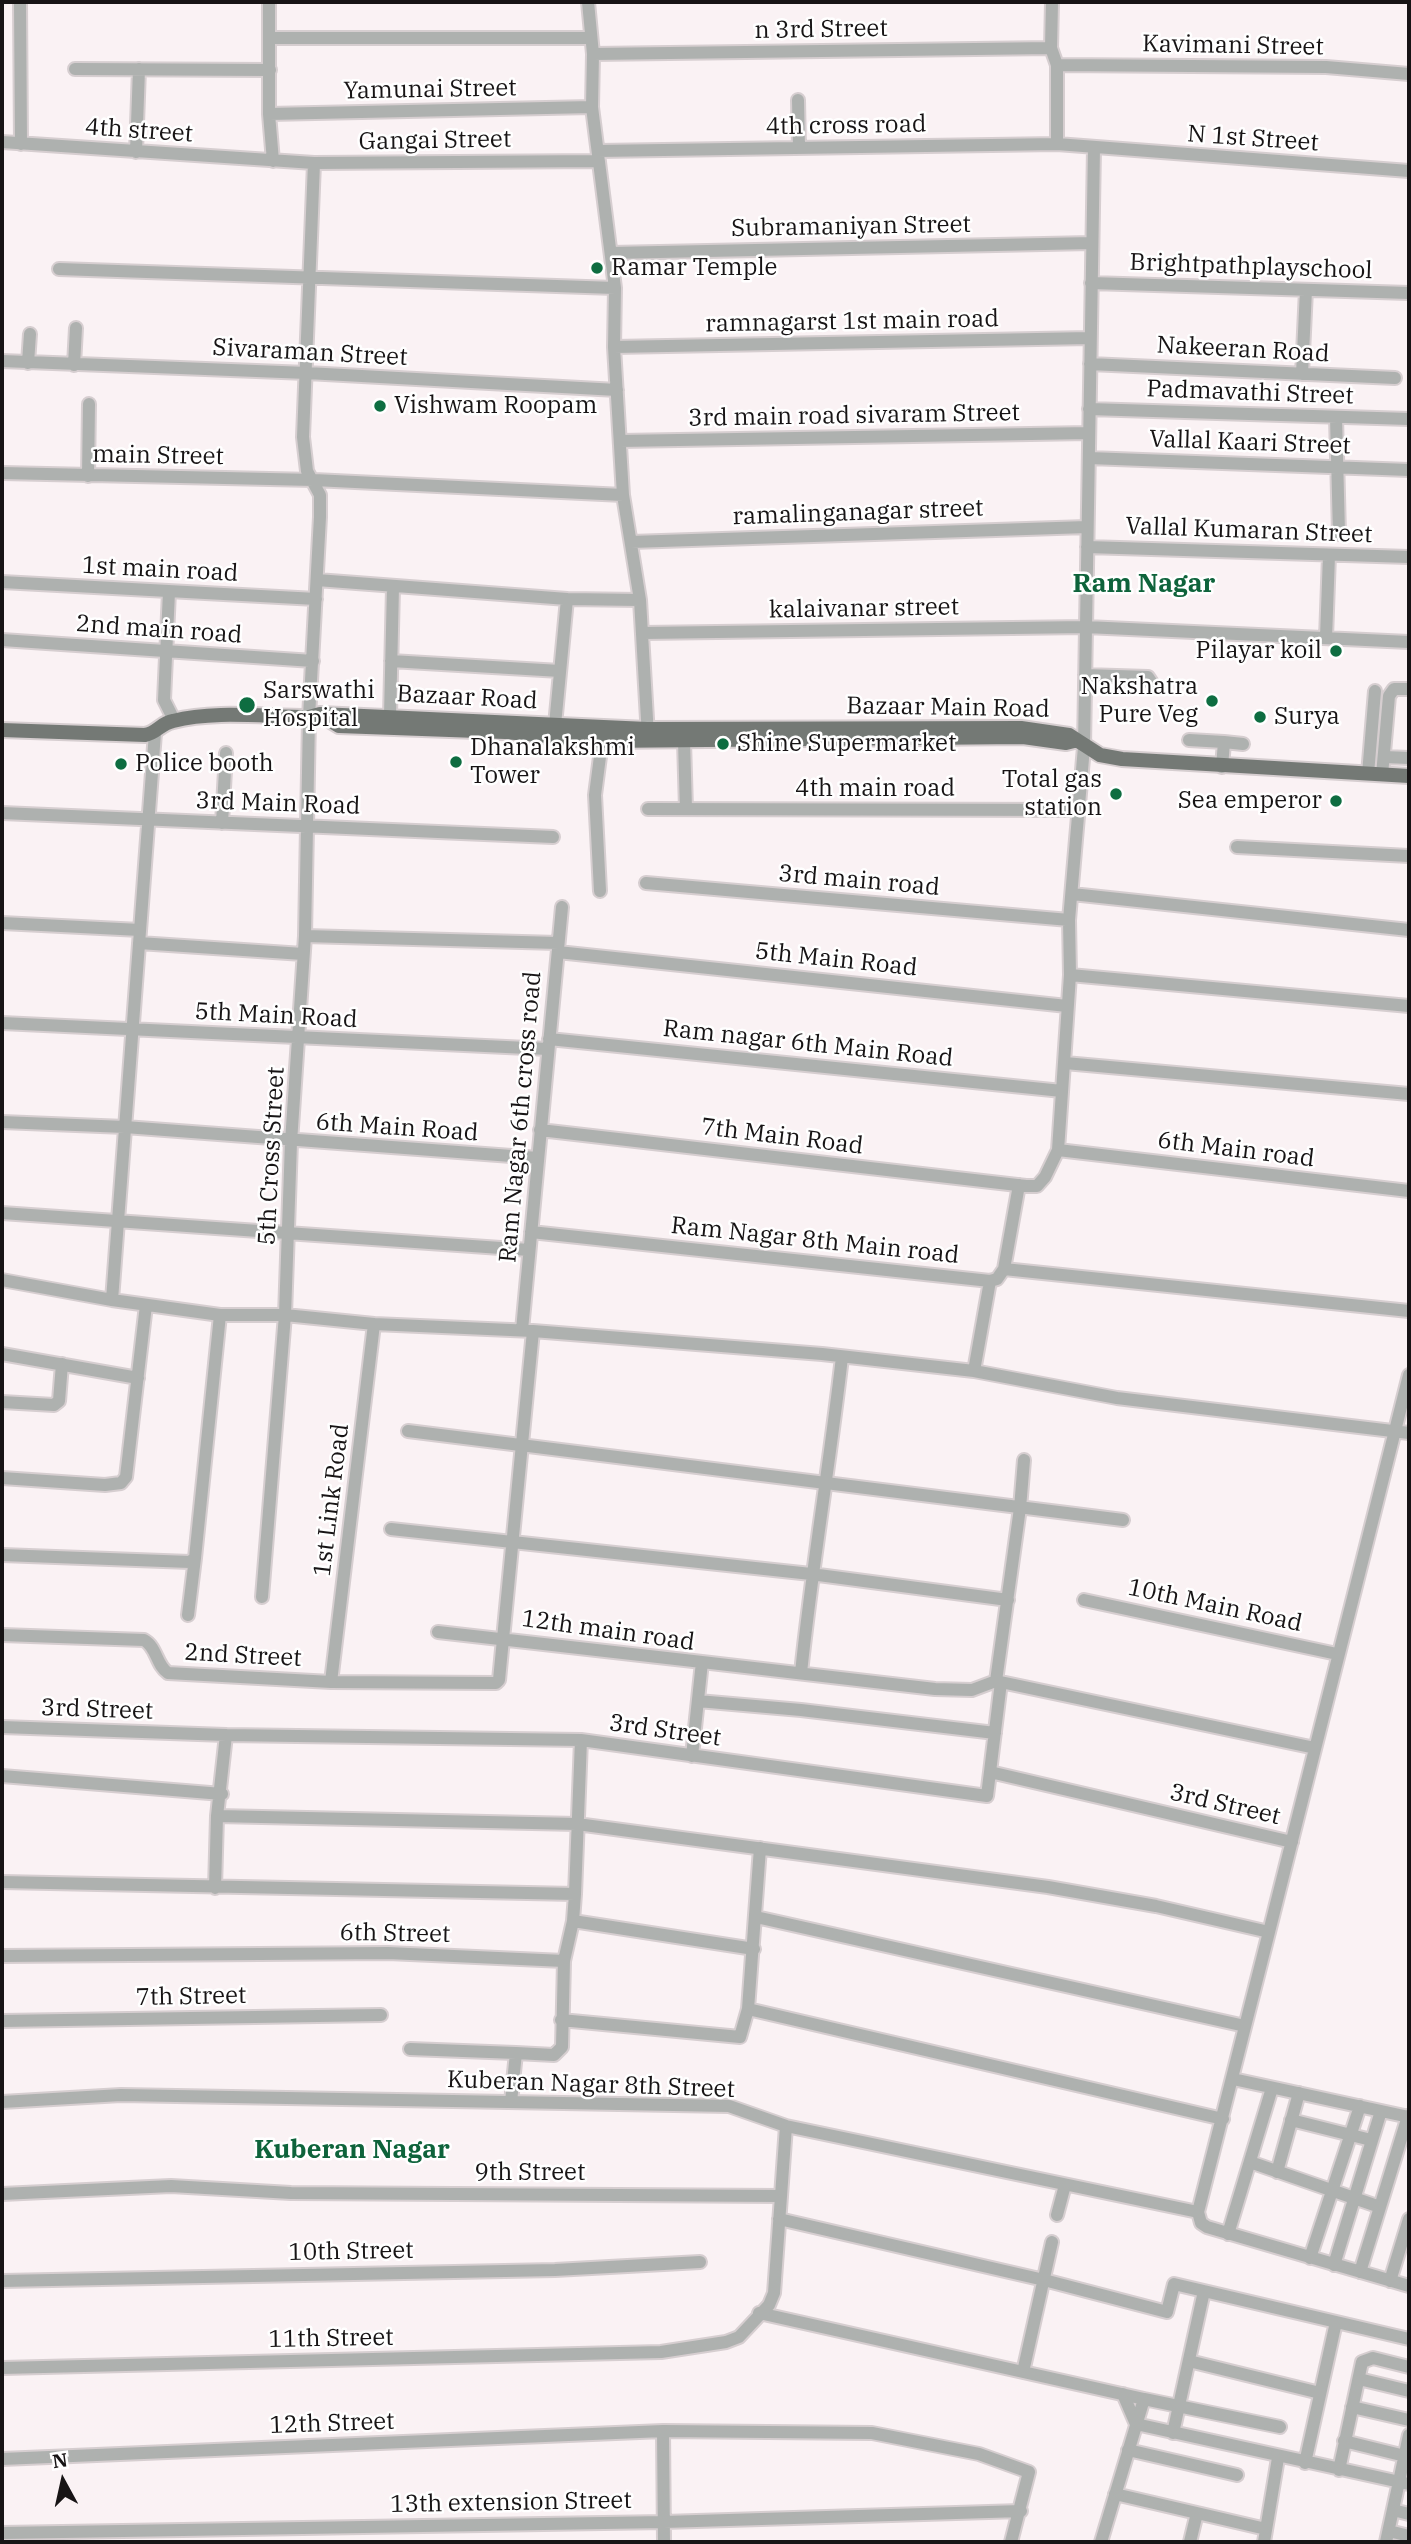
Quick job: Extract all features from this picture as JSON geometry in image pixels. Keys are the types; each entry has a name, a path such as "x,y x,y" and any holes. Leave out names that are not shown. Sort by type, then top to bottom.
{"main road":[{"name":"Bazaar Road","path":"2,730 86,735 164,726 314,716 390,716 555,725 648,735"},
{"path":"314,716 339,726 543,734 602,741 648,735 684,741 1023,737 1079,744"},
{"name":"Bazaar Road","path":"2,721 96,728 142,729 164,726"},
{"name":"Bazaar Main Road","path":"648,735 1021,728 1059,732 1079,744 1122,759 1409,776"}],"street":[{"path":"20,2 21,144"},
{"path":"269,2 269,114 272,161"},
{"path":"588,2 593,54 592,107 615,288 614,347 623,495 640,600 648,735"},
{"path":"1052,2 1051,48 1057,65 1057,144"},
{"path":"270,38 591,38"},
{"name":"n 3rd Street","path":"593,54 1051,48"},
{"name":"Kavimani Street","path":"1057,65 1326,67 1409,74"},
{"path":"75,69 270,70"},
{"path":"136,152 139,69"},
{"path":"798,100 799,148"},
{"name":"Yamunai Street","path":"269,114 592,107"},
{"name":"4th street","path":"2,142 272,161"},
{"name":"4th cross road","path":"598,156 799,148 1057,144 1094,148"},
{"path":"1094,148 1085,675 1069,920 1065,1063 1058,1150 1040,1183 1019,1185 1004,1269 1409,1311"},
{"name":"N 1st Street","path":"1094,148 1409,172"},
{"name":"Gangai Street","path":"272,161 314,163 598,156"},
{"name":"5th Cross Street","path":"262,1597 285,1315 291,1142 305,936 306,826 314,716 313,661 320,495 307,471 304,449 314,163"},
{"name":"Subramaniyan Street","path":"611,253 1092,243"},
{"path":"59,269 615,288"},
{"name":"Brightpathplayschool","path":"1091,283 1409,293"},
{"path":"1302,374 1306,290"},
{"path":"74,365 76,328"},
{"path":"28,363 30,334"},
{"name":"ramnagarst 1st main road","path":"614,347 1090,338"},
{"name":"Sivaraman Street","path":"2,361 307,373 617,390"},
{"name":"Nakeeran Road","path":"1090,364 1395,378"},
{"path":"88,476 89,404"},
{"name":"Padmavathi Street","path":"1089,409 1409,419"},
{"path":"1336,417 1339,534"},
{"name":"3rd main road sivaram Street","path":"620,442 1089,433"},
{"name":"Vallal Kaari Street","path":"1088,458 1409,470"},
{"name":"main Street","path":"2,473 314,481 623,495"},
{"name":"ramalinganagar street","path":"631,542 1087,527"},
{"name":"Vallal Kumaran Street","path":"1087,547 1409,557"},
{"path":"1326,638 1329,555"},
{"path":"317,580 567,599 640,600"},
{"name":"1st main road","path":"2,582 316,599"},
{"path":"390,716 393,587"},
{"path":"111,1300 149,820 164,726 169,592"},
{"path":"555,725 567,599"},
{"name":"kalaivanar street","path":"643,633 1086,627 1409,642"},
{"name":"2nd main road","path":"2,640 313,661"},
{"path":"391,661 560,671"},
{"path":"1085,675 1148,677 1152,682"},
{"path":"1376,775 1384,757 1389,696 1394,689 1409,690"},
{"path":"1376,775 1379,693"},
{"path":"1189,740 1243,744"},
{"path":"600,891 596,795 602,741"},
{"path":"684,741 686,809"},
{"path":"1222,767 1224,743"},
{"path":"222,823 226,753"},
{"path":"1384,757 1409,758"},
{"name":"4th main road","path":"648,809 1077,810"},
{"name":"3rd Main Road","path":"2,813 553,837"},
{"path":"1237,846 1409,856"},
{"name":"3rd main road","path":"646,883 1069,920"},
{"path":"1072,894 1409,930"},
{"name":"Ram Nagar 6th cross road","path":"331,1682 490,1685 499,1680 522,1443 529,1250 562,907"},
{"path":"2,923 303,954"},
{"name":"5th Main Road","path":"305,936 558,948 1068,1006"},
{"path":"1069,975 1409,1006"},
{"name":"5th Main Road","path":"2,1023 299,1039 549,1044"},
{"name":"Ram nagar 6th Main Road","path":"549,1044 1062,1091"},
{"path":"1065,1063 1409,1094"},
{"name":"6th Main Road","path":"2,1122 125,1128 538,1158"},
{"name":"7th Main Road","path":"540,1130 1019,1185"},
{"name":"6th Main road","path":"1058,1150 1409,1191"},
{"path":"2,1213 529,1250"},
{"name":"Ram Nagar 8th Main road","path":"531,1232 990,1281 996,1279 1004,1269"},
{"path":"2,1279 111,1300 220,1315 285,1315 374,1324 528,1331 842,1357 974,1371 1118,1398 1409,1433"},
{"path":"974,1371 990,1281"},
{"path":"2,1478 105,1485 121,1483 128,1473 146,1305"},
{"path":"188,1615 220,1315"},
{"name":"1st Link Road","path":"331,1682 374,1324"},
{"path":"2,1353 138,1378"},
{"path":"801,1673 811,1574 827,1483 842,1357"},
{"path":"2,1402 54,1405 59,1401 62,1364"},
{"path":"1409,1375 1393,1430 1199,2212 1201,2223 1207,2227 1409,2286"},
{"path":"408,1431 522,1443 1123,1520"},
{"path":"990,1772 1024,1460"},
{"path":"391,1529 811,1574 1007,1600"},
{"path":"2,1555 190,1562 195,1558"},
{"name":"10th Main Road","path":"1084,1600 1337,1654"},
{"name":"12th main road","path":"438,1632 502,1637 702,1662 692,1756"},
{"name":"2nd Street","path":"2,1635 144,1640 150,1643 161,1666 168,1673 331,1682"},
{"path":"702,1662 935,1689 972,1690 999,1681 1315,1748"},
{"path":"698,1701 801,1710 995,1734"},
{"name":"3rd Street","path":"2,1727 226,1735 581,1740 987,1796 990,1772 1292,1842"},
{"path":"215,1888 217,1816 222,1794 226,1735"},
{"path":"410,2049 554,2054 559,2052 564,1961 573,1921 575,1894 581,1740"},
{"path":"2,1776 222,1794"},
{"path":"217,1816 577,1824 1048,1887 1156,1906 1269,1932"},
{"path":"561,2021 736,2038 743,2031 748,2009 760,1848"},
{"path":"2,1882 575,1894"},
{"path":"756,1917 1245,2025"},
{"path":"573,1921 754,1949"},
{"name":"6th Street","path":"2,1956 388,1953 564,1961"},
{"path":"748,2009 1223,2119"},
{"name":"7th Street","path":"2,2021 381,2015"},
{"path":"511,2102 516,2053"},
{"path":"1233,2079 1408,2116 1360,2272"},
{"path":"1228,2234 1272,2088"},
{"path":"1277,2172 1299,2093"},
{"name":"Kuberan Nagar 8th Street","path":"2,2102 121,2095 729,2106 786,2126 1199,2212"},
{"path":"1310,2258 1360,2106"},
{"path":"1334,2265 1381,2111"},
{"path":"1291,2120 1371,2140"},
{"path":"759,2313 769,2305 774,2293 786,2126"},
{"path":"1250,2162 1380,2207"},
{"path":"1057,2215 1065,2185"},
{"name":"9th Street","path":"2,2194 171,2186 291,2193 781,2196"},
{"path":"779,2220 1044,2280 1167,2312 1174,2284 1409,2339"},
{"path":"1390,2281 1404,2256 1408,2228"},
{"path":"1023,2372 1052,2242"},
{"name":"10th Street","path":"2,2281 555,2270 700,2262"},
{"path":"1173,2433 1204,2291"},
{"path":"759,2313 1280,2427"},
{"name":"11th Street","path":"2,2368 661,2351 726,2342 747,2332 759,2313"},
{"path":"1305,2463 1336,2322"},
{"path":"1339,2470 1362,2362 1367,2358 1409,2367"},
{"path":"1189,2361 1320,2393"},
{"path":"1359,2379 1409,2390"},
{"path":"1123,2394 1136,2424"},
{"path":"1101,2542 1144,2399"},
{"path":"1352,2407 1409,2420"},
{"path":"1136,2424 1278,2458 1405,2484"},
{"path":"663,2431 664,2542"},
{"name":"12th Street","path":"2,2459 663,2431 872,2433 979,2454 1030,2472 1021,2511"},
{"path":"1409,2435 1405,2484 1393,2510 1387,2536 1409,2536"},
{"path":"1344,2441 1408,2457"},
{"path":"1128,2451 1237,2475"},
{"path":"1115,2494 1197,2513 1265,2536 1278,2458"},
{"path":"1393,2510 1409,2514"},
{"path":"1011,2542 1021,2511"},
{"name":"13th extension Street","path":"2,2533 664,2522 1021,2511"},
{"path":"1189,2542 1197,2513"}],"place":[{"name":"Ramar Temple","path":"597,268"},
{"name":"Vishwam Roopam","path":"380,406"},
{"name":"Pilayar koil","path":"1336,651"},
{"name":"Nakshatra Pure Veg","path":"1212,701"},
{"name":"Sarswathi Hospital","path":"247,705"},
{"name":"Surya","path":"1260,717"},
{"name":"Shine Supermarket","path":"723,744"},
{"name":"Dhanalakshmi Tower","path":"456,762"},
{"name":"Police booth","path":"121,764"},
{"name":"Total gas station","path":"1116,794"},
{"name":"Sea emperor","path":"1336,801"}],"district":[{"name":"Ram Nagar","path":"1144,584"},
{"name":"Kuberan Nagar","path":"352,2150"}]}
